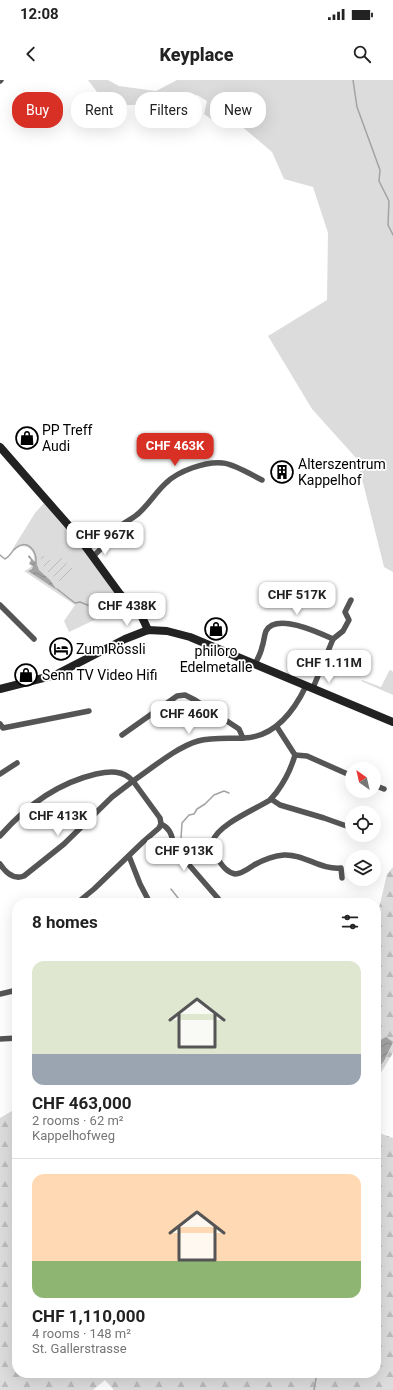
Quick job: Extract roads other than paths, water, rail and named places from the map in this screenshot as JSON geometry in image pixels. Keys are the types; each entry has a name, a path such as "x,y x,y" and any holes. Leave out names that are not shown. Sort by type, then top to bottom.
{"main road":[{"path":"0,447 66,522 124,599 144,620 148,630"},
{"path":"0,689 55,675 125,639 148,630 167,631 182,634 393,722"}],"street":[{"path":"93,556 101,550 115,530 138,514 168,481 191,468 202,465 223,463 262,480"},
{"path":"0,864 6,873 14,877 21,878 64,844 112,797 178,750 197,741 207,739 243,738 262,735 276,727 310,687 334,639 343,631 349,620 345,612 351,600"},
{"path":"0,604 34,638"},
{"path":"255,664 262,649 266,632 270,628 277,625 292,624 308,628 334,639"},
{"path":"122,735 177,696 185,695 239,729 243,738"},
{"path":"0,724 3,728 89,711"},
{"path":"276,727 296,754 307,756 345,773"},
{"path":"296,754 285,781 271,800 263,803 228,824 216,834 212,842 212,848 216,857 226,870 234,874 241,873 264,860 286,855 303,858 328,868 341,868 342,878"},
{"path":"0,774 17,763"},
{"path":"0,836 15,819 31,806 47,794 69,782 101,773 115,772 124,774 133,781 160,818 161,824 159,828 83,898"},
{"path":"271,800 280,806 345,826"},
{"path":"161,824 167,827 178,851 218,898"},
{"path":"129,856 148,898"},
{"path":"0,994 12,991"},
{"path":"0,1039 12,1038"}],"water":[{"path":"29,555 36,562 39,570 50,580 57,590 28,571 32,569 33,566 29,564 31,560 28,557"},
{"path":"386,1037 393,1042 381,1065 381,1040"}],"waterway":[{"path":"353,80 357,107 380,170 379,181 389,201 388,225 393,235"},
{"path":"0,555 5,559 20,545 28,545 35,555 36,563"},
{"path":"57,589 75,603 80,602 90,606 99,600 104,600 114,604"},
{"path":"181,838 182,823 189,815 194,814 197,809 205,804 214,795 224,791 229,793"},
{"path":"171,889 178,898"},
{"path":"314,1390 316,1378"}],"place":[{"name":"PP Treff Audi","path":"27,438"},
{"name":"Alterszentrum Kappelhof","path":"282,472"},
{"name":"philoro Edelmetalle","path":"216,629"},
{"name":"Zum Rössli","path":"61,649"},
{"name":"Senn TV Video Hifi","path":"26,675"}]}
